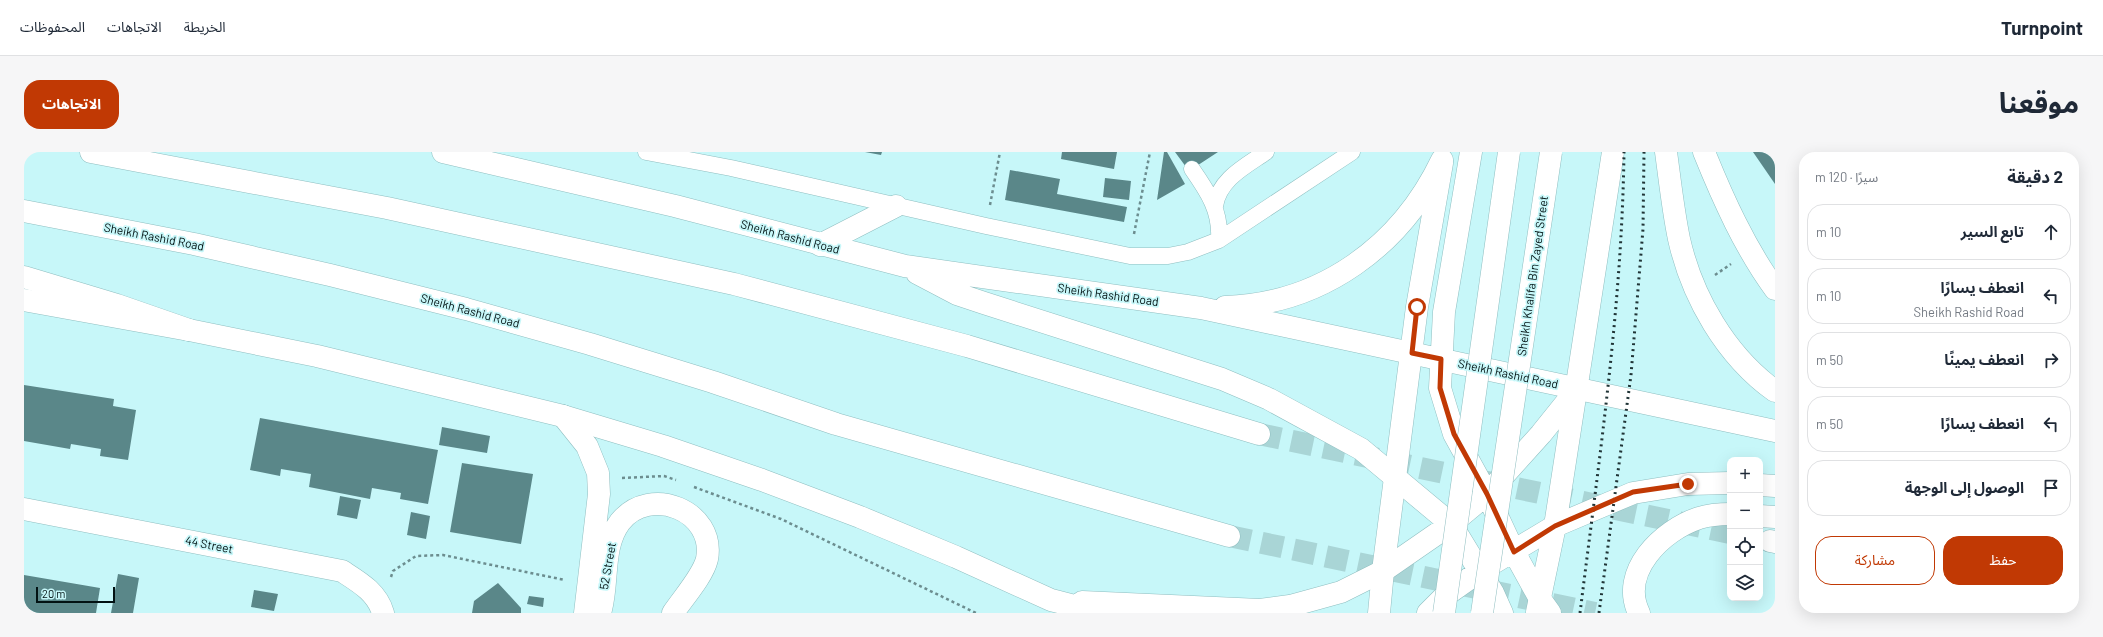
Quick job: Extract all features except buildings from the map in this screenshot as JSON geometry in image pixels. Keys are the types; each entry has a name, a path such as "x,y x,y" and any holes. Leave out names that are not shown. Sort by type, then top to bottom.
{"main road":[{"path":"91,152 387,208 734,284 967,346 1259,434"},
{"name":"Sheikh Rashid Road","path":"443,152 675,206 905,266 1201,308 1775,431"},
{"path":"1471,152 1448,281 1440,388 1445,410 1454,434 1487,494 1514,552 1543,608"},
{"path":"1444,613 1509,152"},
{"name":"Sheikh Khalifa Bin Zayed Street","path":"1482,613 1551,152"},
{"path":"1543,608 1578,388 1613,152"},
{"path":"1666,152 1672,201 1680,241 1695,288 1705,309 1724,339 1745,364 1775,391"},
{"path":"1704,152 1732,217 1764,274 1775,289"},
{"path":"1201,308 1236,307 1271,301 1305,291 1337,276 1366,257 1403,223 1432,182 1443,156"},
{"path":"1380,613 1383,571 1419,294 1443,156"},
{"path":"820,245 896,206"},
{"name":"Sheikh Rashid Road","path":"24,211 194,244 330,275 466,309 598,346 713,382 836,424 1229,536"},
{"path":"905,266 932,282 957,294 1222,379 1269,399 1361,449 1451,524 1493,593 1502,613"},
{"path":"24,277 117,305 189,330"},
{"path":"24,300 189,330 317,356 563,416 663,446 832,506 956,557 1051,600 1100,613"},
{"path":"1051,600 1260,610 1290,606 1341,592 1383,571 1451,524 1487,494 1541,434 1578,388"},
{"name":"52 Street","path":"563,416 587,446 598,473 599,494 586,613"},
{"path":"1428,613 1446,595 1480,571 1514,552 1555,526 1633,492 1688,484 1727,483"},
{"path":"1763,484 1775,486"},
{"name":"52 Street","path":"600,613 609,552 614,532 621,521 635,509 652,503 670,504 686,511 699,524 706,541 707,559 700,576 673,613"},
{"name":"44 Street","path":"24,509 342,571 367,587 382,610"},
{"path":"1638,613 1632,592 1634,581 1648,554 1669,533 1700,518 1727,514"},
{"path":"1763,516 1775,517"},
{"path":"1051,600 1069,613"}],"lane":[{"path":"646,152 731,168 986,226 1130,256 1168,256 1193,250 1219,240 1352,152"},
{"path":"1215,206 1218,192 1227,180 1266,152"},
{"path":"1192,169 1215,206 1219,222 1219,240"}],"path":[{"path":"986,226 1000,152"},
{"path":"1130,256 1150,152"},
{"path":"1695,288 1751,251"},
{"path":"615,480 626,477 664,476 679,482"},
{"path":"686,484 781,519 976,613"},
{"path":"382,610 393,571 416,556 443,556 565,580"}],"tunnel":[{"path":"1259,434 1727,532"},
{"path":"1229,536 1595,613"}],"railway":[{"path":"1580,613 1602,441 1614,325 1619,267 1624,152"},
{"path":"1599,613 1631,375 1643,229 1644,152"}],"route":[{"path":"1417,307 1412,353 1441,359 1440,388 1445,410 1454,434 1487,494 1514,552 1555,526 1633,492 1688,484"}]}
